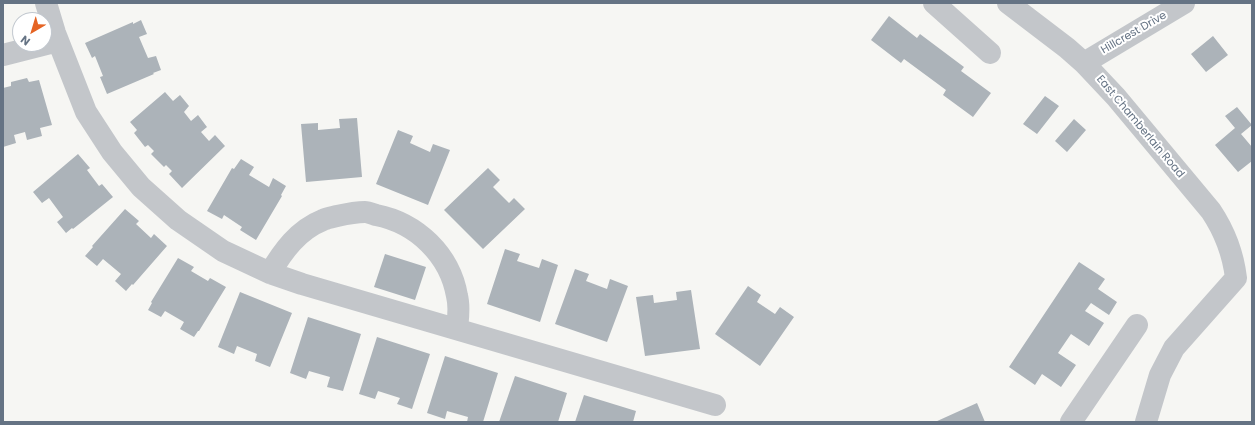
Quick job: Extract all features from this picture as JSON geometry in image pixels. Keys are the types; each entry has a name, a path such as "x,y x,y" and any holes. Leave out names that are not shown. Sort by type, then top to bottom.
{"street":[{"path":"46,3 55,33 86,112 112,152 141,187 178,220 223,251 270,273 302,284 715,405"},
{"path":"934,3 990,53"},
{"name":"East Chamberlain Road","path":"1008,3 1067,48 1084,63 1116,97 1211,211 1219,223 1230,246 1234,260 1236,278 1174,348 1160,375 1146,422"},
{"name":"Hillcrest Drive","path":"1084,63 1184,3"},
{"path":"3,55 58,41"},
{"path":"270,273 279,257 289,244 305,231 323,220 364,212 387,217 407,226 427,240 441,256 451,275 458,296 459,310 457,330"},
{"path":"1072,422 1137,325"}],"building":[{"path":"889,16 917,38 920,34 964,67 961,71 991,93 973,117 943,95 946,90 904,59 901,63 871,40"},
{"path":"141,20 147,34 139,37 148,58 156,56 161,70 107,94 100,77 103,76 95,56 92,58 85,43"},
{"path":"1213,36 1228,55 1206,72 1191,54"},
{"path":"27,78 29,82 39,80 52,125 40,128 42,136 27,140 25,132 14,135 16,143 3,147 3,88 11,86 11,82"},
{"path":"165,92 173,101 180,95 189,106 184,112 191,121 198,115 207,127 201,132 209,141 215,135 225,146 182,188 169,174 172,171 166,165 164,167 151,154 154,151 148,145 145,147 134,133 137,130 130,122"},
{"path":"1045,96 1059,106 1037,134 1023,124"},
{"path":"1237,107 1252,125 1241,134 1252,147 1252,161 1238,172 1215,145 1235,128 1225,116"},
{"path":"357,118 362,177 306,182 301,124 318,123 318,130 340,128 339,119"},
{"path":"1074,119 1086,130 1067,152 1055,141"},
{"path":"398,130 413,136 410,143 430,152 433,144 450,150 428,205 376,184"},
{"path":"78,154 90,168 87,170 99,186 102,184 113,197 66,233 57,222 63,217 49,198 42,203 33,192"},
{"path":"241,159 254,167 249,175 269,187 273,178 286,186 281,195 282,196 256,240 240,230 242,227 224,215 222,219 207,211 232,168 234,169"},
{"path":"488,168 500,180 493,187 509,203 514,198 525,209 483,249 444,210"},
{"path":"125,209 139,221 136,224 151,238 154,234 167,246 126,291 115,281 121,274 103,259 97,266 85,256"},
{"path":"505,249 520,254 517,261 539,268 542,259 558,265 540,322 487,304"},
{"path":"385,254 426,267 415,300 374,287"},
{"path":"178,258 194,267 191,271 208,281 210,278 226,287 194,337 180,329 184,322 165,311 161,317 148,310 152,303 151,302"},
{"path":"1079,262 1105,279 1098,289 1117,302 1109,315 1091,303 1085,311 1104,323 1089,346 1071,334 1058,353 1076,365 1061,387 1042,374 1035,385 1009,367"},
{"path":"575,269 589,274 586,281 607,289 610,279 628,286 607,342 555,324"},
{"path":"748,286 761,295 757,302 775,314 780,307 794,317 760,366 715,334"},
{"path":"691,290 700,349 645,356 636,297 653,295 654,303 677,300 676,292"},
{"path":"240,292 292,313 270,367 255,361 257,354 237,346 234,354 218,347"},
{"path":"308,317 361,334 343,391 327,387 330,377 309,371 306,379 290,373"},
{"path":"377,337 430,354 412,409 397,404 400,398 378,391 375,399 359,394"},
{"path":"445,356 498,373 483,422 467,422 468,417 447,411 445,419 427,413"},
{"path":"515,376 567,393 558,422 499,422"},
{"path":"584,395 636,411 633,422 575,422"},
{"path":"977,403 985,422 935,422"}]}
